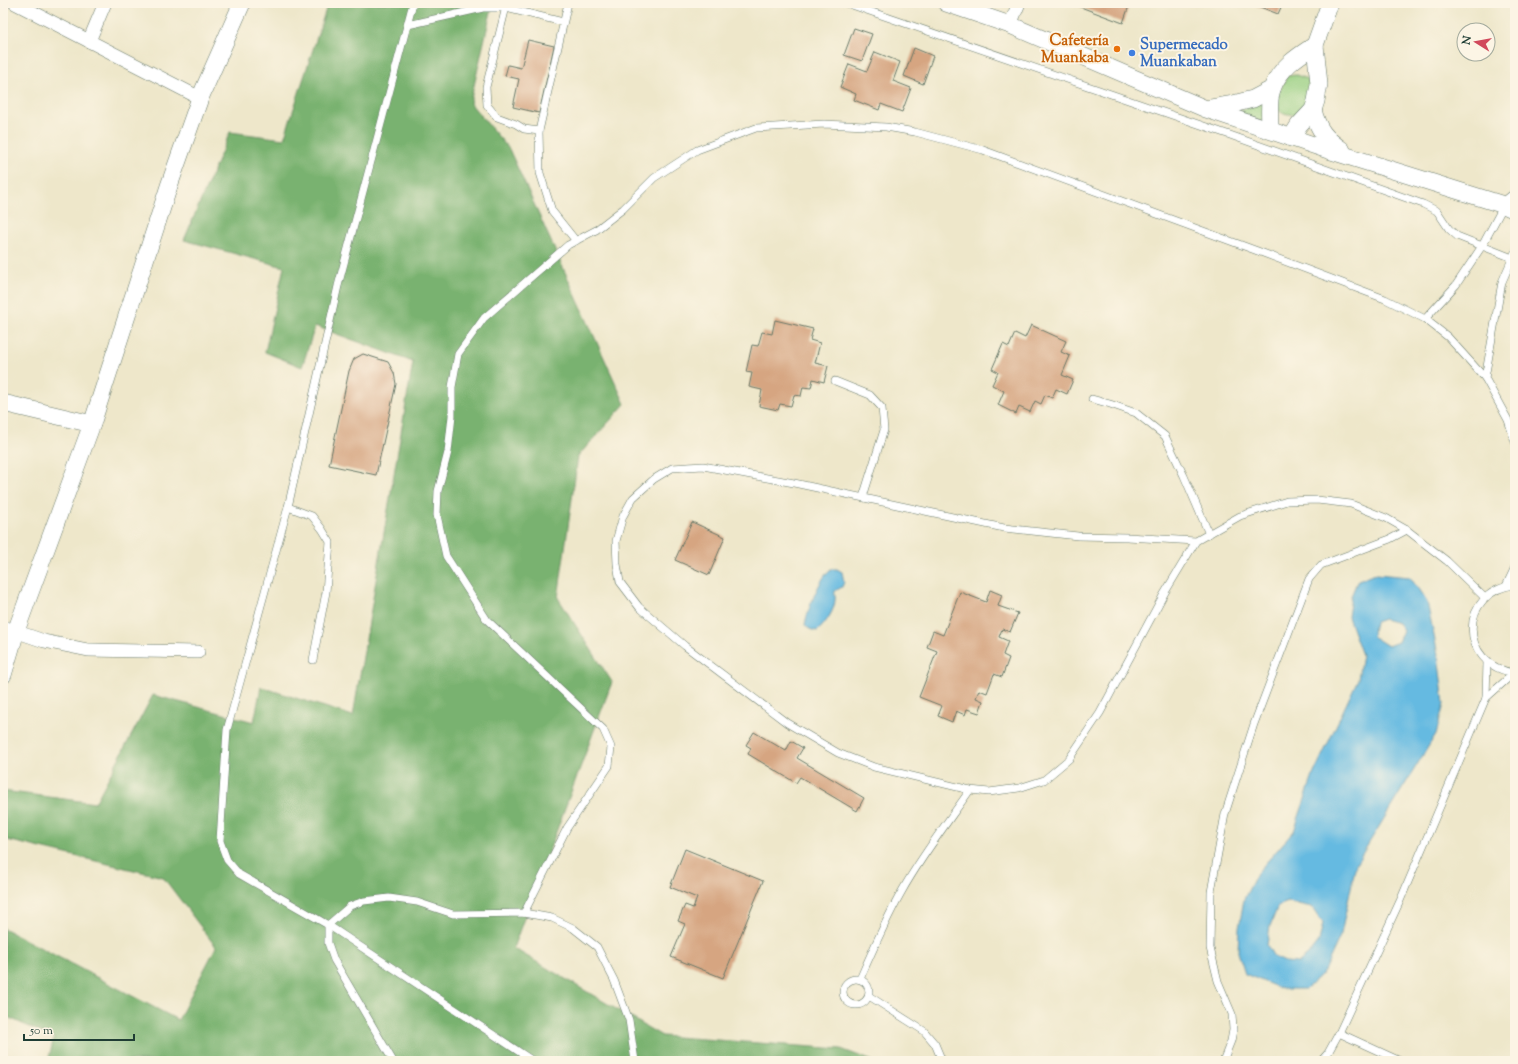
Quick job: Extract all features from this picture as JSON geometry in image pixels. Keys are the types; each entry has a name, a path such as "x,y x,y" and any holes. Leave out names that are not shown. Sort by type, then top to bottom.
{"street":[{"path":"15,3 200,98"},
{"path":"89,41 105,3"},
{"path":"3,675 10,629 92,424 169,186 200,98 242,3"},
{"path":"946,3 1010,25 1206,109 1270,129 1291,138 1511,204"},
{"path":"1010,25 1019,3"},
{"path":"1291,138 1302,122 1313,110 1319,84 1315,45 1330,3"},
{"path":"1270,129 1272,89 1278,78 1293,60 1315,45"},
{"path":"1206,109 1252,99 1272,89"},
{"path":"1313,110 1316,124 1328,140 1352,157"},
{"path":"3,402 92,424"},
{"path":"10,629 44,641 88,650 198,652"}],"lane":[{"path":"413,3 338,286 288,507 227,730 220,841 227,860 239,874 328,925 533,1061"},
{"path":"568,3 539,131 540,172 552,211 576,241"},
{"path":"846,3 1230,135 1423,204 1437,211 1449,229 1457,236 1514,256 1502,282 1485,378"},
{"path":"408,25 483,8 507,5 563,22"},
{"path":"507,5 486,87 487,105 497,117 516,124 524,129 539,131"},
{"path":"524,913 567,828 609,766 611,747 603,729 487,620 446,556 437,515 438,491 448,452 452,416 452,387 458,354 484,318 568,245 596,230 623,209 654,178 697,150 756,128 824,124 886,127 915,132 983,150 1385,299 1425,319 1448,337 1485,378 1508,420 1515,442"},
{"path":"1425,319 1456,285 1511,204"},
{"path":"836,381 870,395 882,408 884,430 863,497"},
{"path":"1092,399 1136,413 1165,436 1209,534"},
{"path":"1196,541 1078,536 1004,528 863,497 703,466 672,468 654,479 634,498 623,516 616,541 617,564 620,582 639,606 686,646 787,723 838,753 874,767 970,790 989,792 1019,788 1044,780 1069,759 1100,713 1164,594 1196,541 1240,516 1287,501 1317,500 1350,504 1386,518 1407,530 1447,561 1485,598"},
{"path":"288,507 312,516 330,542 326,592 313,660"},
{"path":"1222,1061 1233,1030 1232,1014 1218,981 1210,948 1211,892 1225,814 1254,724 1309,580 1321,565 1390,539 1407,530"},
{"path":"1506,586 1515,567"},
{"path":"1515,585 1506,586 1495,590 1485,598 1476,610 1473,624 1473,638 1478,651 1487,662 1500,670 1515,673"},
{"path":"1322,1061 1339,1032 1400,901 1486,698 1487,662"},
{"path":"1486,698 1515,673"},
{"path":"860,979 887,919 903,890 922,858 970,790"},
{"path":"393,1061 334,960 328,943 328,925 350,906 364,901 389,898 417,902 453,914 524,913 552,918 573,928 597,948 614,980 629,1020 635,1061"},
{"path":"852,979 860,979 864,981 869,988 869,996 864,1003 856,1006 848,1003 843,997 843,988 848,981 852,979"},
{"path":"869,996 924,1031 935,1044 942,1061"},
{"path":"1339,1032 1400,1061"}],"green space":[{"path":"328,3 493,3 470,103 509,149 625,404 578,456 558,598 612,682 513,948 662,1036 841,1049 873,1061 48,1061 54,1038 3,1015 3,928 178,1020 216,947 163,877 3,839 3,791 95,803 153,695 254,722 261,687 353,716 413,362 315,326 302,367 265,352 284,267 184,240 230,132 284,139"},
{"path":"1296,75 1307,79 1313,88 1305,109 1296,115 1282,113 1273,105 1287,76"},
{"path":"1266,101 1268,125 1234,112"}],"water":[{"path":"831,569 837,569 842,572 844,582 842,587 835,591 835,604 826,622 817,631 812,630 805,625 808,611 818,587"},
{"path":"1376,574 1410,577 1427,602 1438,655 1444,704 1436,734 1356,864 1341,934 1323,973 1306,989 1282,989 1245,974 1238,952 1239,928 1244,899 1257,873 1294,831 1314,773 1358,679 1362,655 1348,617 1351,596 1358,580","holes":["1384,619 1398,623 1403,630 1398,642 1388,646 1372,636 1375,622","1288,902 1312,907 1323,923 1319,941 1309,954 1298,963 1285,962 1274,957 1267,945 1270,926 1278,906"]}],"building":[{"path":"1070,3 1130,3 1123,23"},
{"path":"1250,3 1283,3 1278,14"},
{"path":"854,28 872,34 862,61 844,55"},
{"path":"528,40 554,46 539,113 513,107 519,79 505,76 508,65 521,68"},
{"path":"914,48 933,56 923,84 904,76"},
{"path":"875,52 900,62 893,81 911,88 902,112 881,104 879,110 854,100 856,94 840,87 849,64 867,71"},
{"path":"775,320 813,329 810,340 820,343 815,363 828,366 824,382 813,379 811,388 803,387 801,396 794,395 791,406 780,404 778,410 759,406 762,390 749,387 752,373 746,372 752,345 758,346 762,332 772,334"},
{"path":"1031,325 1066,341 1061,352 1070,356 1062,375 1073,380 1067,394 1056,389 1052,398 1045,395 1041,404 1035,401 1030,412 1019,407 1016,414 998,405 1004,391 992,385 998,372 992,369 1003,344 1009,347 1015,333 1025,338"},
{"path":"363,354 388,362 394,373 396,384 376,475 329,465 349,371 354,359"},
{"path":"692,522 725,537 709,575 675,560"},
{"path":"990,590 1002,595 998,606 1018,613 1010,632 1002,629 999,637 1008,641 1003,655 1009,658 1002,677 994,674 987,693 979,690 976,698 983,701 979,713 967,709 965,715 956,711 952,722 938,716 942,706 919,697 937,651 927,647 933,631 943,635 960,592 986,602"},
{"path":"754,732 786,751 791,741 803,748 797,758 864,798 857,811 800,777 796,783 748,754 751,748 746,745"},
{"path":"685,849 763,881 723,978 671,957 685,924 678,921 685,905 693,908 697,898 670,887"}],"place":[{"name":"Cafetería Muankaba","path":"1117,49"},
{"name":"Supermecado Muankaban","path":"1132,53"}]}
